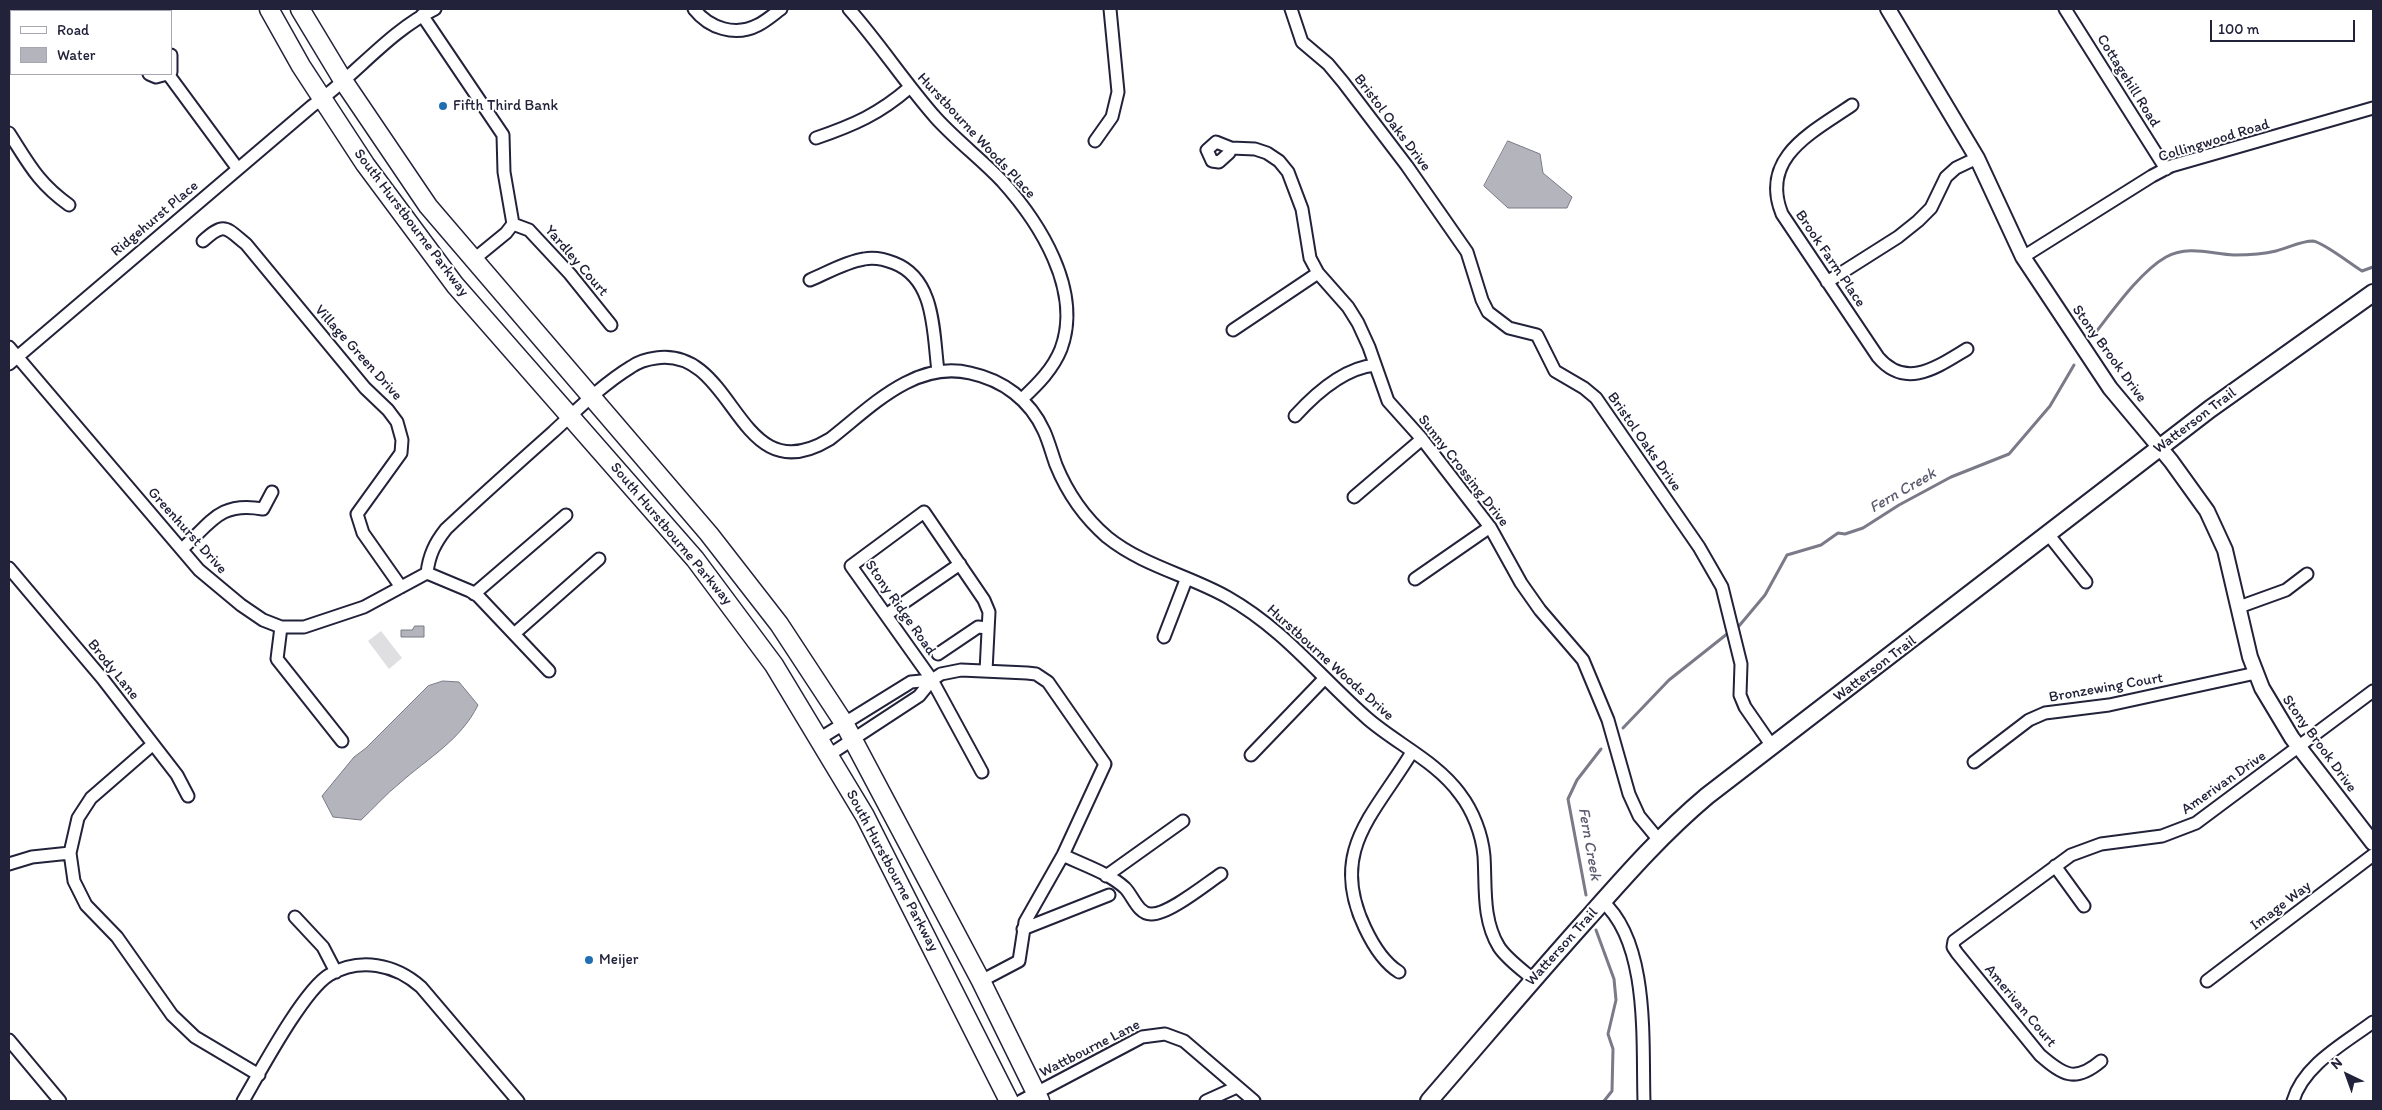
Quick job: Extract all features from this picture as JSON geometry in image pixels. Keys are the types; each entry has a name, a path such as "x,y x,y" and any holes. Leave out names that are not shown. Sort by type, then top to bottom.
{"main road":[{"name":"South Hurstbourne Parkway","path":"268,9 322,99 386,196 455,285 695,559 738,614 774,665 865,816 1009,1101"},
{"name":"South Hurstbourne Parkway","path":"300,9 344,82 428,206 709,534 778,624 844,723 982,981 1032,1099"},
{"name":"Watterson Trail","path":"1429,1101 1532,979 1602,901 1658,840 1707,796 2160,447 2373,293"}],"street":[{"name":"Ridgehurst Place","path":"13,360 238,169 344,82 415,18 435,9"},
{"path":"694,9 713,26 732,30 758,25 781,9"},
{"name":"Hurstbourne Woods Place","path":"849,9 873,36 909,88 951,135 992,171 1017,199 1038,228 1053,258 1064,292 1066,310 1063,342 1047,374 1022,399"},
{"path":"1095,141 1112,117 1118,92 1110,9"},
{"name":"Bristol Oaks Drive","path":"1292,9 1302,42 1328,64 1343,82 1407,166 1467,252 1482,300 1488,312 1509,328 1537,335 1555,371 1584,388 1596,398 1699,546 1722,587 1741,664 1740,694 1742,701 1772,746"},
{"name":"Stony Brook Drive","path":"1888,9 1977,158 2023,257 2110,388 2160,447 2207,511 2219,533 2256,673 2272,708 2299,747 2373,843"},
{"name":"Cottagehill Road","path":"2065,9 2166,169"},
{"path":"422,15 503,136 504,172 512,224 506,233 473,260"},
{"path":"170,75 238,169"},
{"path":"816,138 861,122 886,107 909,88"},
{"name":"Brook Farm Place","path":"1852,105 1802,140 1777,172 1775,189 1782,214 1878,357 1890,370 1899,374 1919,373 1933,368 1967,349"},
{"name":"Collingwood Road","path":"2023,257 2166,169 2373,108"},
{"path":"9,133 40,181 69,205"},
{"name":"Sunny Crossing Drive","path":"1231,148 1255,149 1268,154 1279,161 1288,172 1297,193 1307,244 1318,272 1358,323 1388,401 1422,439 1490,527 1521,583 1540,610 1583,660 1608,720 1629,794 1640,816 1658,840"},
{"path":"1827,282 1898,237 1918,221 1932,208 1946,177 1956,168 1977,158"},
{"name":"Yardley Court","path":"512,224 529,230 570,274 611,325"},
{"name":"Village Green Drive","path":"203,241 215,230 222,227 230,229 246,244 365,388 395,417 402,440 401,453 357,514 363,533 400,587"},
{"path":"810,280 852,262 870,258 887,260 904,267 916,278 927,298 938,371"},
{"path":"1233,330 1318,272"},
{"name":"Greenhurst Drive","path":"9,347 13,360 182,549 219,588 263,620 281,627 293,628 315,624 364,607 427,573"},
{"name":"Hurstbourne Woods Drive","path":"571,416 631,367 655,358 672,358 691,364 708,376 756,438 778,450 795,452 821,445 901,384 938,371 957,371 988,378 1022,399 1044,431 1057,467 1070,492 1098,528 1134,556 1226,597 1269,625 1286,639 1324,679 1369,720 1438,770 1454,786 1472,814 1484,853 1486,911 1492,933 1507,956 1532,979"},
{"path":"1295,416 1324,389 1343,377 1375,365"},
{"path":"550,671 474,594 427,573 429,556 446,529 571,416"},
{"path":"1354,498 1422,439"},
{"path":"182,549 226,509 249,506 263,508 272,492"},
{"name":"Stony Ridge Road","path":"982,772 932,680 851,566 924,512 984,600 988,612 986,671"},
{"path":"474,594 566,516"},
{"path":"1415,579 1490,527"},
{"path":"2048,534 2086,582"},
{"path":"514,634 598,559"},
{"path":"886,615 960,564"},
{"name":"Brody Lane","path":"9,568 102,678 177,775 188,796"},
{"path":"2239,607 2286,590 2307,574"},
{"path":"1164,638 1186,580"},
{"path":"281,627 278,659 342,741"},
{"path":"938,654 978,627 988,628"},
{"path":"829,755 919,696 932,680 942,674 962,670 1036,674 1043,678 1048,682 1104,764 1063,855 1025,922 1019,961 982,981"},
{"name":"Bronzewing Court","path":"1974,762 2023,725 2044,713 2109,705 2256,673"},
{"path":"1251,755 1265,738 1324,679"},
{"path":"819,738 911,682 932,680"},
{"name":"Amerivan Drive","path":"1953,944 1958,938 2054,866 2079,850 2101,844 2156,838 2183,830 2214,812 2373,691"},
{"path":"152,745 91,798 78,818 70,853 74,881 86,905 117,937 172,1015 196,1037 259,1075"},
{"path":"1399,972 1375,948 1360,917 1350,887 1351,865 1365,825 1412,752"},
{"path":"1106,876 1183,821"},
{"path":"9,864 32,856 70,853"},
{"path":"1063,855 1106,876 1125,889 1142,912 1152,914 1164,911 1222,874"},
{"name":"Image Way","path":"2207,981 2373,855"},
{"path":"2054,866 2084,906"},
{"path":"1023,929 1109,896"},
{"path":"1602,901 1610,908 1618,921 1632,953 1638,976 1644,1101"},
{"path":"295,917 323,947 336,972"},
{"name":"Amerivan Court","path":"1953,944 1957,953 2016,1026 2040,1055 2054,1067 2066,1074 2075,1075 2090,1070 2101,1061"},
{"path":"243,1101 310,993 336,972 351,966 380,965 407,975 421,987 518,1101"},
{"path":"2293,1101 2303,1081 2316,1066 2373,1022"},
{"name":"Wattbourne Lane","path":"1032,1099 1142,1037 1153,1034 1165,1034 1184,1041 1254,1101"},
{"path":"9,1040 60,1101"},
{"path":"1206,1101 1237,1087"}],"shaded area":[{"path":"381,631 402,658 389,669 368,641"}],"water":[{"path":"1508,141 1540,154 1543,173 1572,197 1567,208 1508,208 1484,186"},
{"path":"415,626 424,626 424,637 401,637 401,630 412,630"},
{"path":"443,681 459,682 478,705 463,728 361,820 333,817 322,796 354,757 366,748 428,686"}],"waterway":[{"name":"Fern Creek","path":"2096,332 2119,302 2147,271 2174,253 2200,251 2234,255 2255,254 2276,251 2313,241 2330,249 2362,271 2373,267"},
{"name":"Fern Creek","path":"1739,626 1765,595 1787,555 1821,545 1838,533 1845,534 1863,528 1899,505 1951,477 2009,454 2050,406 2074,365"},
{"name":"Fern Creek","path":"1623,728 1669,680 1727,634"},
{"name":"Fern Creek","path":"1586,895 1568,799 1577,780 1601,749"},
{"name":"Fern Creek","path":"1596,930 1614,979 1616,1000 1608,1034 1613,1049 1612,1091 1604,1101"}],"place":[{"name":"Fifth Third Bank","path":"443,106"},
{"name":"Meijer","path":"589,960"}]}
